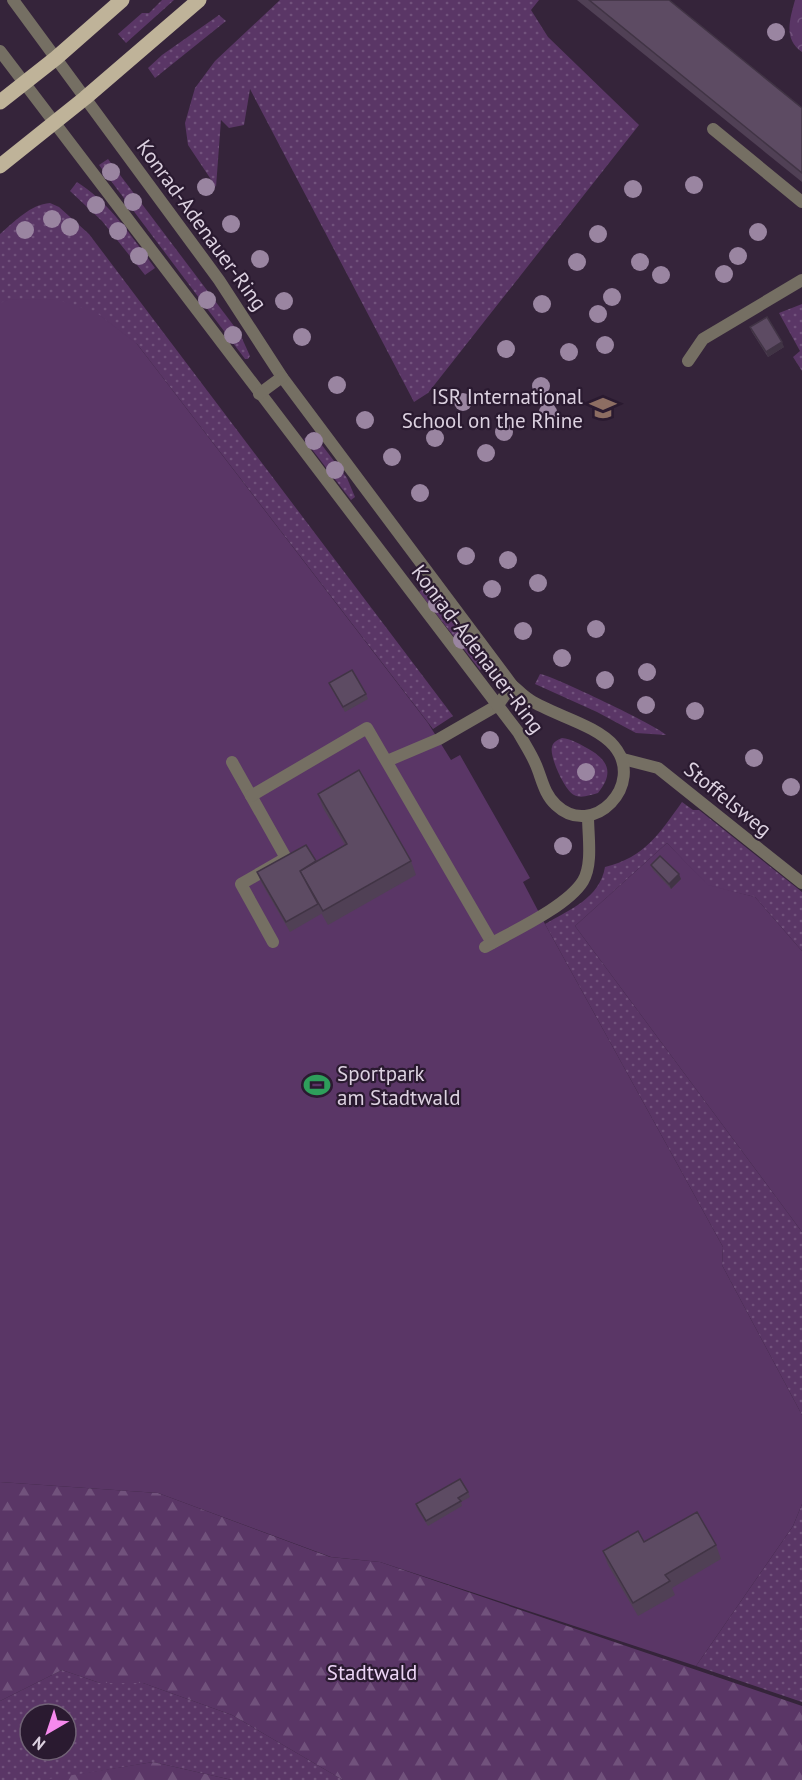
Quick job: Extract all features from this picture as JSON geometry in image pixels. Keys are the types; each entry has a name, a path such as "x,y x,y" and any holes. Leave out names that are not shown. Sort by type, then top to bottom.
{"main road":[{"path":"0,102 56,58 122,0"},
{"path":"0,166 85,98 199,0"}],"street":[{"name":"Konrad-Adenauer-Ring","path":"13,0 219,280 282,377 512,685 530,700 602,735 614,745 623,759"},
{"name":"Konrad-Adenauer-Ring","path":"0,51 518,732 535,763 545,791 557,806 570,814 588,816"},
{"path":"713,129 802,202"},
{"path":"688,361 703,339 801,281"},
{"path":"259,394 282,377"},
{"path":"387,761 439,740 498,705 512,685"},
{"path":"251,796 368,728 488,945 551,910 583,881 588,865 588,816 604,810 616,798 624,780 623,759"},
{"name":"Stoffelsweg","path":"623,759 658,768 802,883"},
{"path":"232,762 286,858 241,884 273,942"}],"green space":[{"path":"162,0 174,0 126,43 118,34 142,13 149,13"},
{"path":"280,0 539,0 531,10 548,37 639,125 428,393 414,402 250,89 244,125 229,128 221,120 216,187 188,145 185,123 195,88 215,61"},
{"path":"795,0 802,0 802,52 792,41 789,28"},
{"path":"219,15 226,21 155,78 148,68 162,55"},
{"path":"108,159 240,334 250,356 248,359 245,359 99,165"},
{"path":"77,182 110,210 155,268 145,275 102,221 70,191"},
{"path":"50,203 59,207 89,234 453,716 433,729 137,344 0,303 0,234 30,210"},
{"name":"Sportpark am Stadtwald","path":"55,299 97,313 137,344 428,723 451,760 460,755 530,878 523,882 545,924 723,1247 722,1265 802,1415 802,1504 793,1526 696,1666 380,1562 331,1557 158,1493 0,1482 0,303 8,300"},
{"path":"802,304 802,371 793,357 800,351 779,313"},
{"path":"312,432 347,478 355,497 351,500 304,439"},
{"path":"428,585 475,648 483,667 480,670 419,592"},
{"path":"540,674 605,702 666,735 636,733 597,712 535,684"},
{"path":"562,738 571,740 593,752 604,761 606,779 598,793 580,797 574,795 566,787 555,765 552,751 553,744"},
{"path":"682,802 693,810 699,810 802,892 802,951 755,897 708,886 667,843 575,926 802,1232 802,1415 722,1265 723,1247 545,924 590,895 602,878 605,867 631,857 650,843"},
{"path":"667,843 708,885 755,897 802,951 802,1232 575,926"},
{"name":"Stadtwald","path":"0,1482 158,1493 330,1557 380,1562 802,1706 802,1780 343,1780 232,1715 143,1683 100,1683 62,1670 0,1701"},
{"path":"802,1504 802,1702 696,1666 793,1526"},
{"path":"62,1670 100,1683 143,1683 232,1715 343,1780 232,1780 153,1762 47,1780 0,1780 0,1701"},
{"path":"153,1762 232,1780 47,1780 48,1779"}],"building":[{"path":"589,0 669,0 802,108 802,173"},
{"path":"767,317 782,342 766,352 750,327"},
{"path":"352,670 366,694 343,707 329,683"},
{"path":"359,770 411,861 323,911 300,871 347,844 318,794"},
{"path":"306,845 316,861 300,871 318,904 286,922 257,872"},
{"path":"660,856 679,874 669,884 651,865"},
{"path":"460,1479 468,1492 458,1498 461,1501 426,1521 416,1504"},
{"path":"697,1512 716,1545 665,1575 670,1581 633,1603 603,1551 638,1531 644,1542"}],"place":[{"name":"ISR International School on the Rhine","path":"603,408"},
{"name":"Sportpark am Stadtwald","path":"317,1085"}]}
